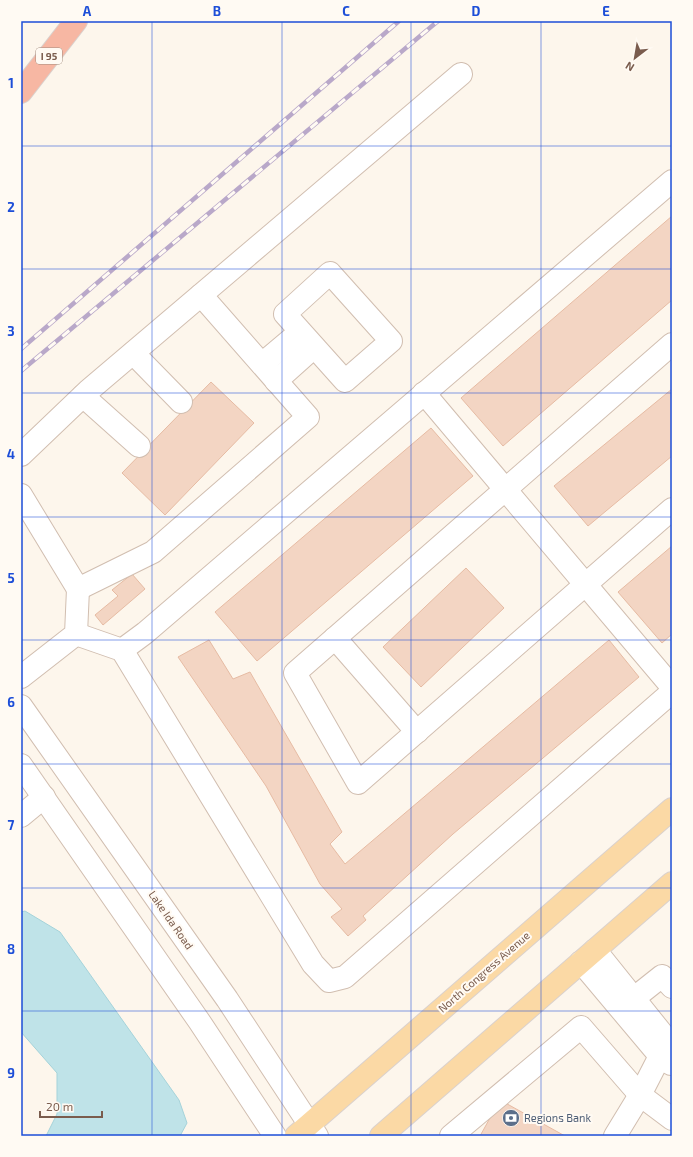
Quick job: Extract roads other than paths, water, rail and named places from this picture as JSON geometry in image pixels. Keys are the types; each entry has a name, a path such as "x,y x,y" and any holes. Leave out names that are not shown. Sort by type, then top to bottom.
{"highway":[{"name":"I 95","path":"21,92 76,21"}],"main road":[{"name":"North Congress Avenue","path":"307,1132 672,809"},
{"path":"382,1136 672,883"}],"street":[{"path":"21,454 83,396 461,74"},
{"path":"122,650 151,628 672,181"},
{"path":"330,274 391,341 345,381 307,339 285,314 330,274"},
{"path":"78,589 153,552 308,417 201,295"},
{"path":"262,364 307,339"},
{"path":"276,381 307,339"},
{"path":"672,344 295,673 358,783 672,509"},
{"path":"133,353 181,402"},
{"path":"424,393 672,687"},
{"path":"83,396 139,446"},
{"path":"21,495 78,589 76,634 21,677"},
{"path":"76,634 122,650 313,964 329,981 345,977 672,692"},
{"path":"335,638 416,732"},
{"name":"Lake Ida Road","path":"21,706 227,999 307,1132"},
{"path":"23,774 44,797 199,1021 275,1136"},
{"path":"21,816 44,797"},
{"path":"588,956 633,998 668,1041 666,1060 640,1095 615,1136"},
{"path":"588,956 666,1060"},
{"path":"633,998 669,977"},
{"path":"451,1136 581,1027 640,1095 672,1119"}],"water":[{"path":"25,911 60,932 179,1100 187,1123 180,1136 46,1136 57,1114 57,1073 21,1032 21,912"}],"railway":[{"path":"21,349 399,21"},
{"path":"21,371 438,21"}],"place":[{"name":"Regions Bank","path":"511,1118"}]}
